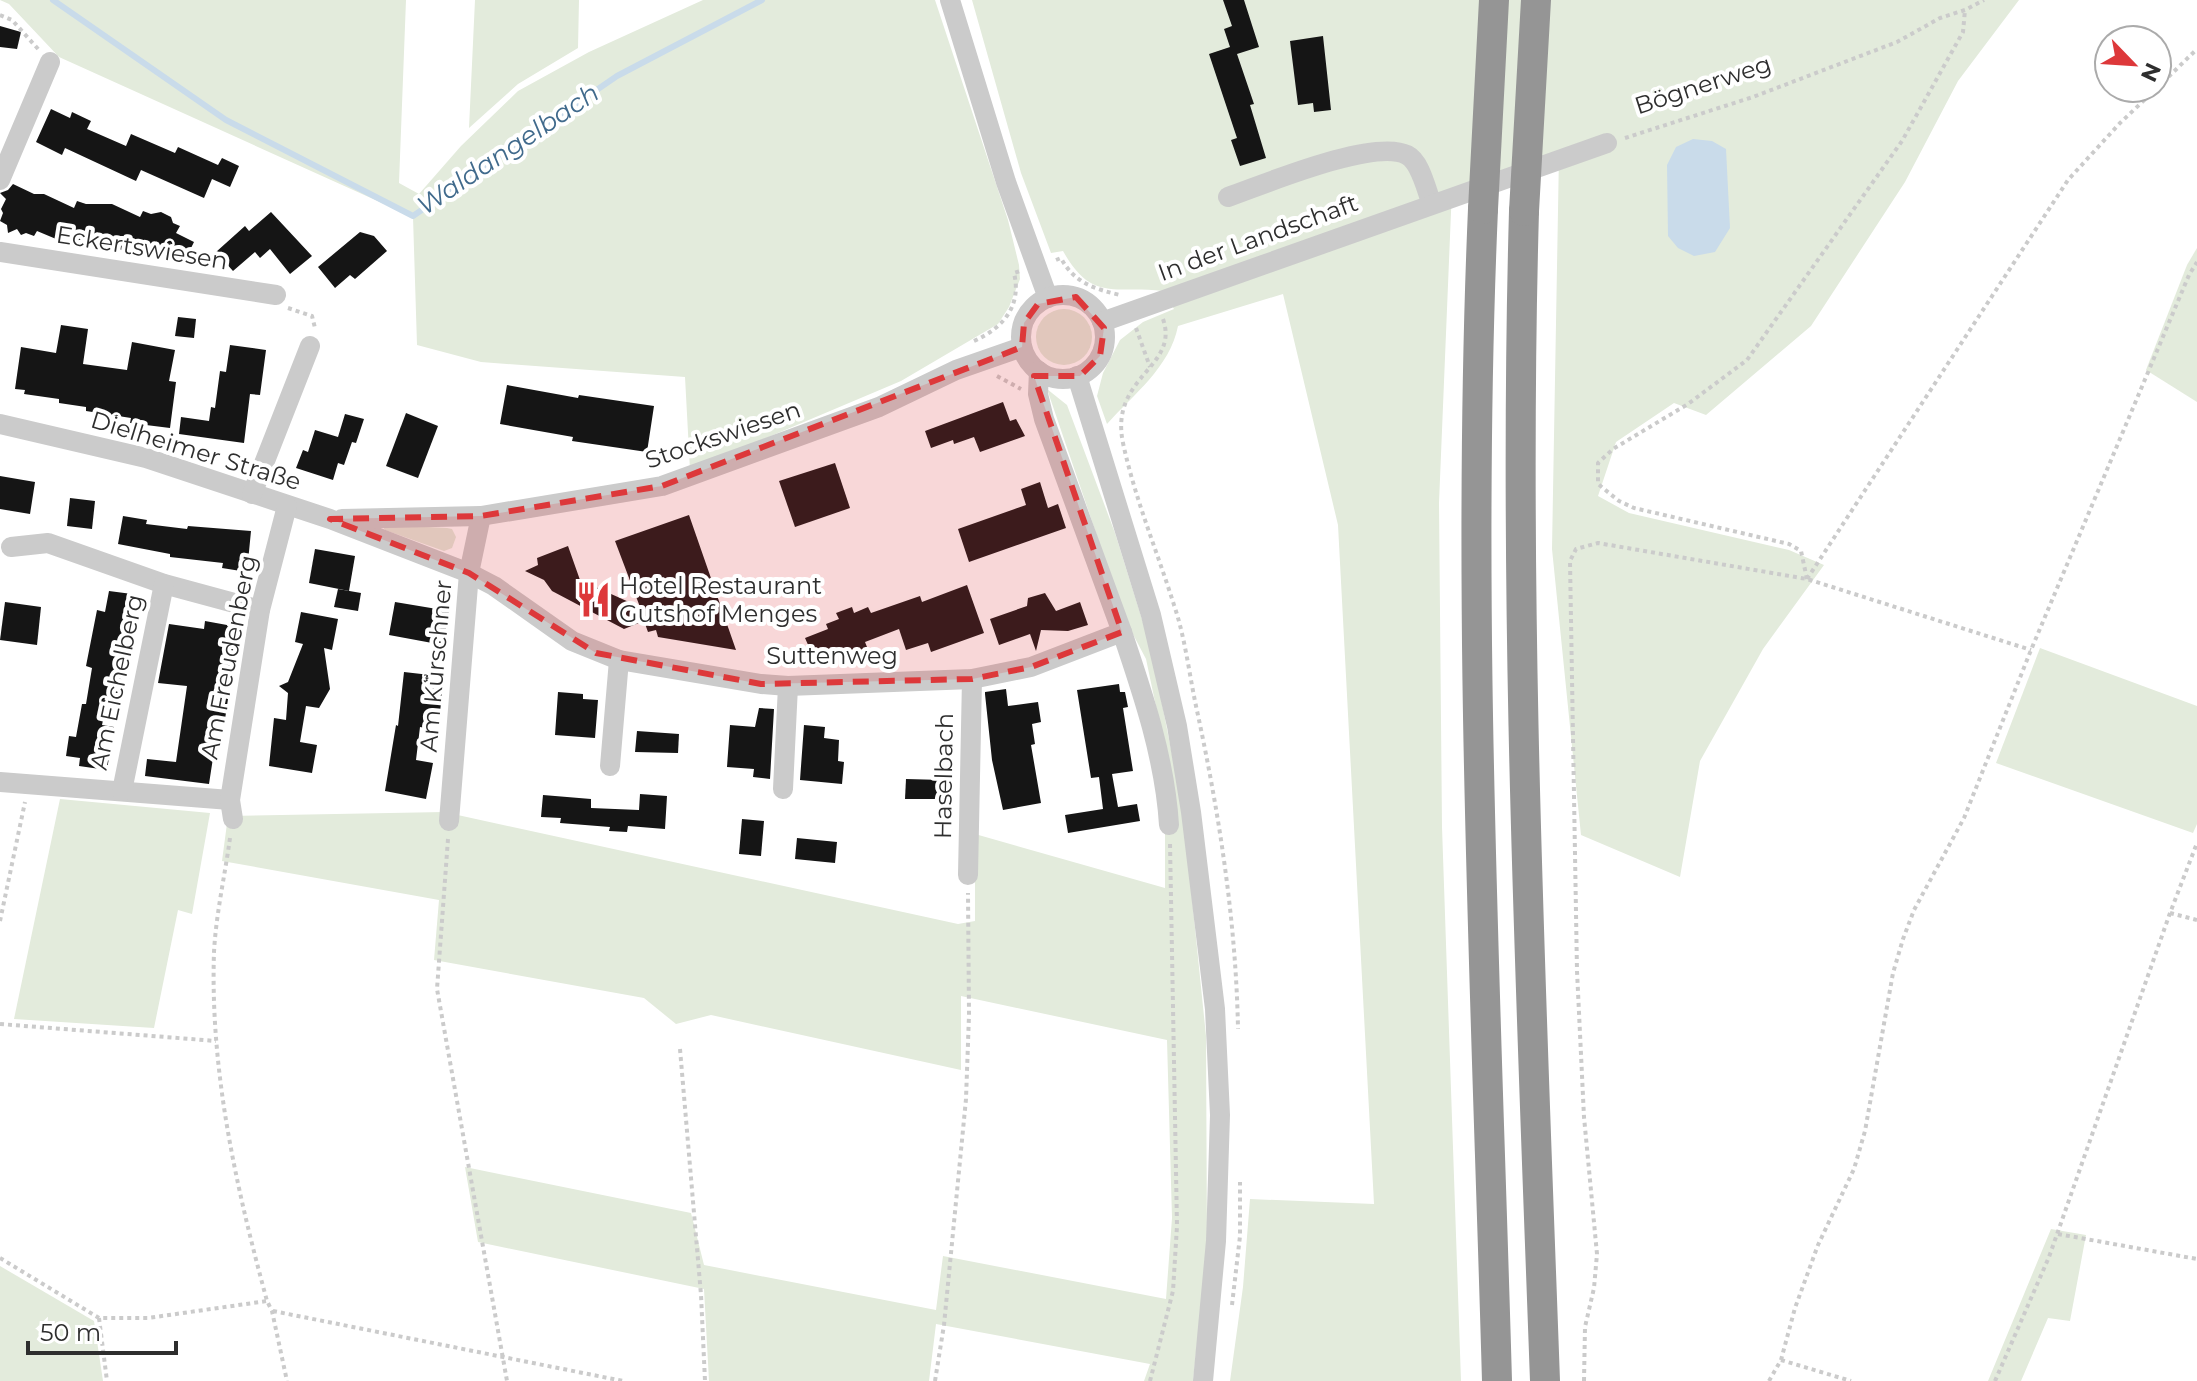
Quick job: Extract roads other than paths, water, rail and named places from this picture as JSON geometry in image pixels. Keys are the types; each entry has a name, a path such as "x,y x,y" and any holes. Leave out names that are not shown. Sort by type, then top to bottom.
{"highway":[{"path":"1494,0 1477,384 1475,563 1497,1381"},
{"path":"1536,0 1524,211 1520,417 1521,666 1545,1381"}],"street":[{"path":"950,0 1006,182 1048,298"},
{"path":"0,180 50,62"},
{"path":"1228,197 1356,153 1395,151 1410,156 1432,204 1607,143"},
{"name":"In der Landschaft","path":"1102,322 1432,204"},
{"name":"Eckertswiesen","path":"0,252 276,295"},
{"path":"1062,295 1076,297 1089,304 1102,322 1105,342 1100,356 1092,368 1077,376 1052,378 1039,371 1022,347 1021,335 1029,313 1048,298 1062,295"},
{"path":"252,494 310,346"},
{"name":"Stockswiesen","path":"330,519 481,516 662,486 879,407 956,370 1022,347"},
{"path":"1039,371 1038,394 1044,419 1122,632 1148,715 1168,798 1169,825"},
{"path":"1077,376 1151,615 1177,726 1193,827 1215,1009 1220,1115 1216,1241 1203,1381"},
{"name":"Dielheimer Straße","path":"0,424 146,458 330,519"},
{"name":"Am Freudenberg","path":"122,791 231,810 260,610 287,506"},
{"name":"Am Kürschner","path":"449,821 469,573 481,516"},
{"name":"Suttenweg","path":"330,519 469,573 494,586 572,641 596,653 619,660 761,684 788,686 972,679 1031,667 1122,632"},
{"path":"11,547 48,543 164,584 260,610"},
{"name":"Am Eichelberg","path":"122,791 164,584"},
{"path":"610,766 619,660"},
{"name":"Haselbach","path":"968,875 972,679"},
{"path":"783,789 788,686"},
{"path":"0,782 122,791"}],"water":[{"path":"1693,139 1712,141 1726,149 1730,228 1715,252 1694,256 1678,248 1668,236 1667,165 1676,147"}],"waterway":[{"name":"Waldangelbach","path":"53,0 226,120 413,216 617,76 762,0"}],"place":[{"name":"Hotel Restaurant Gutshof Menges","path":"593,600"}]}
